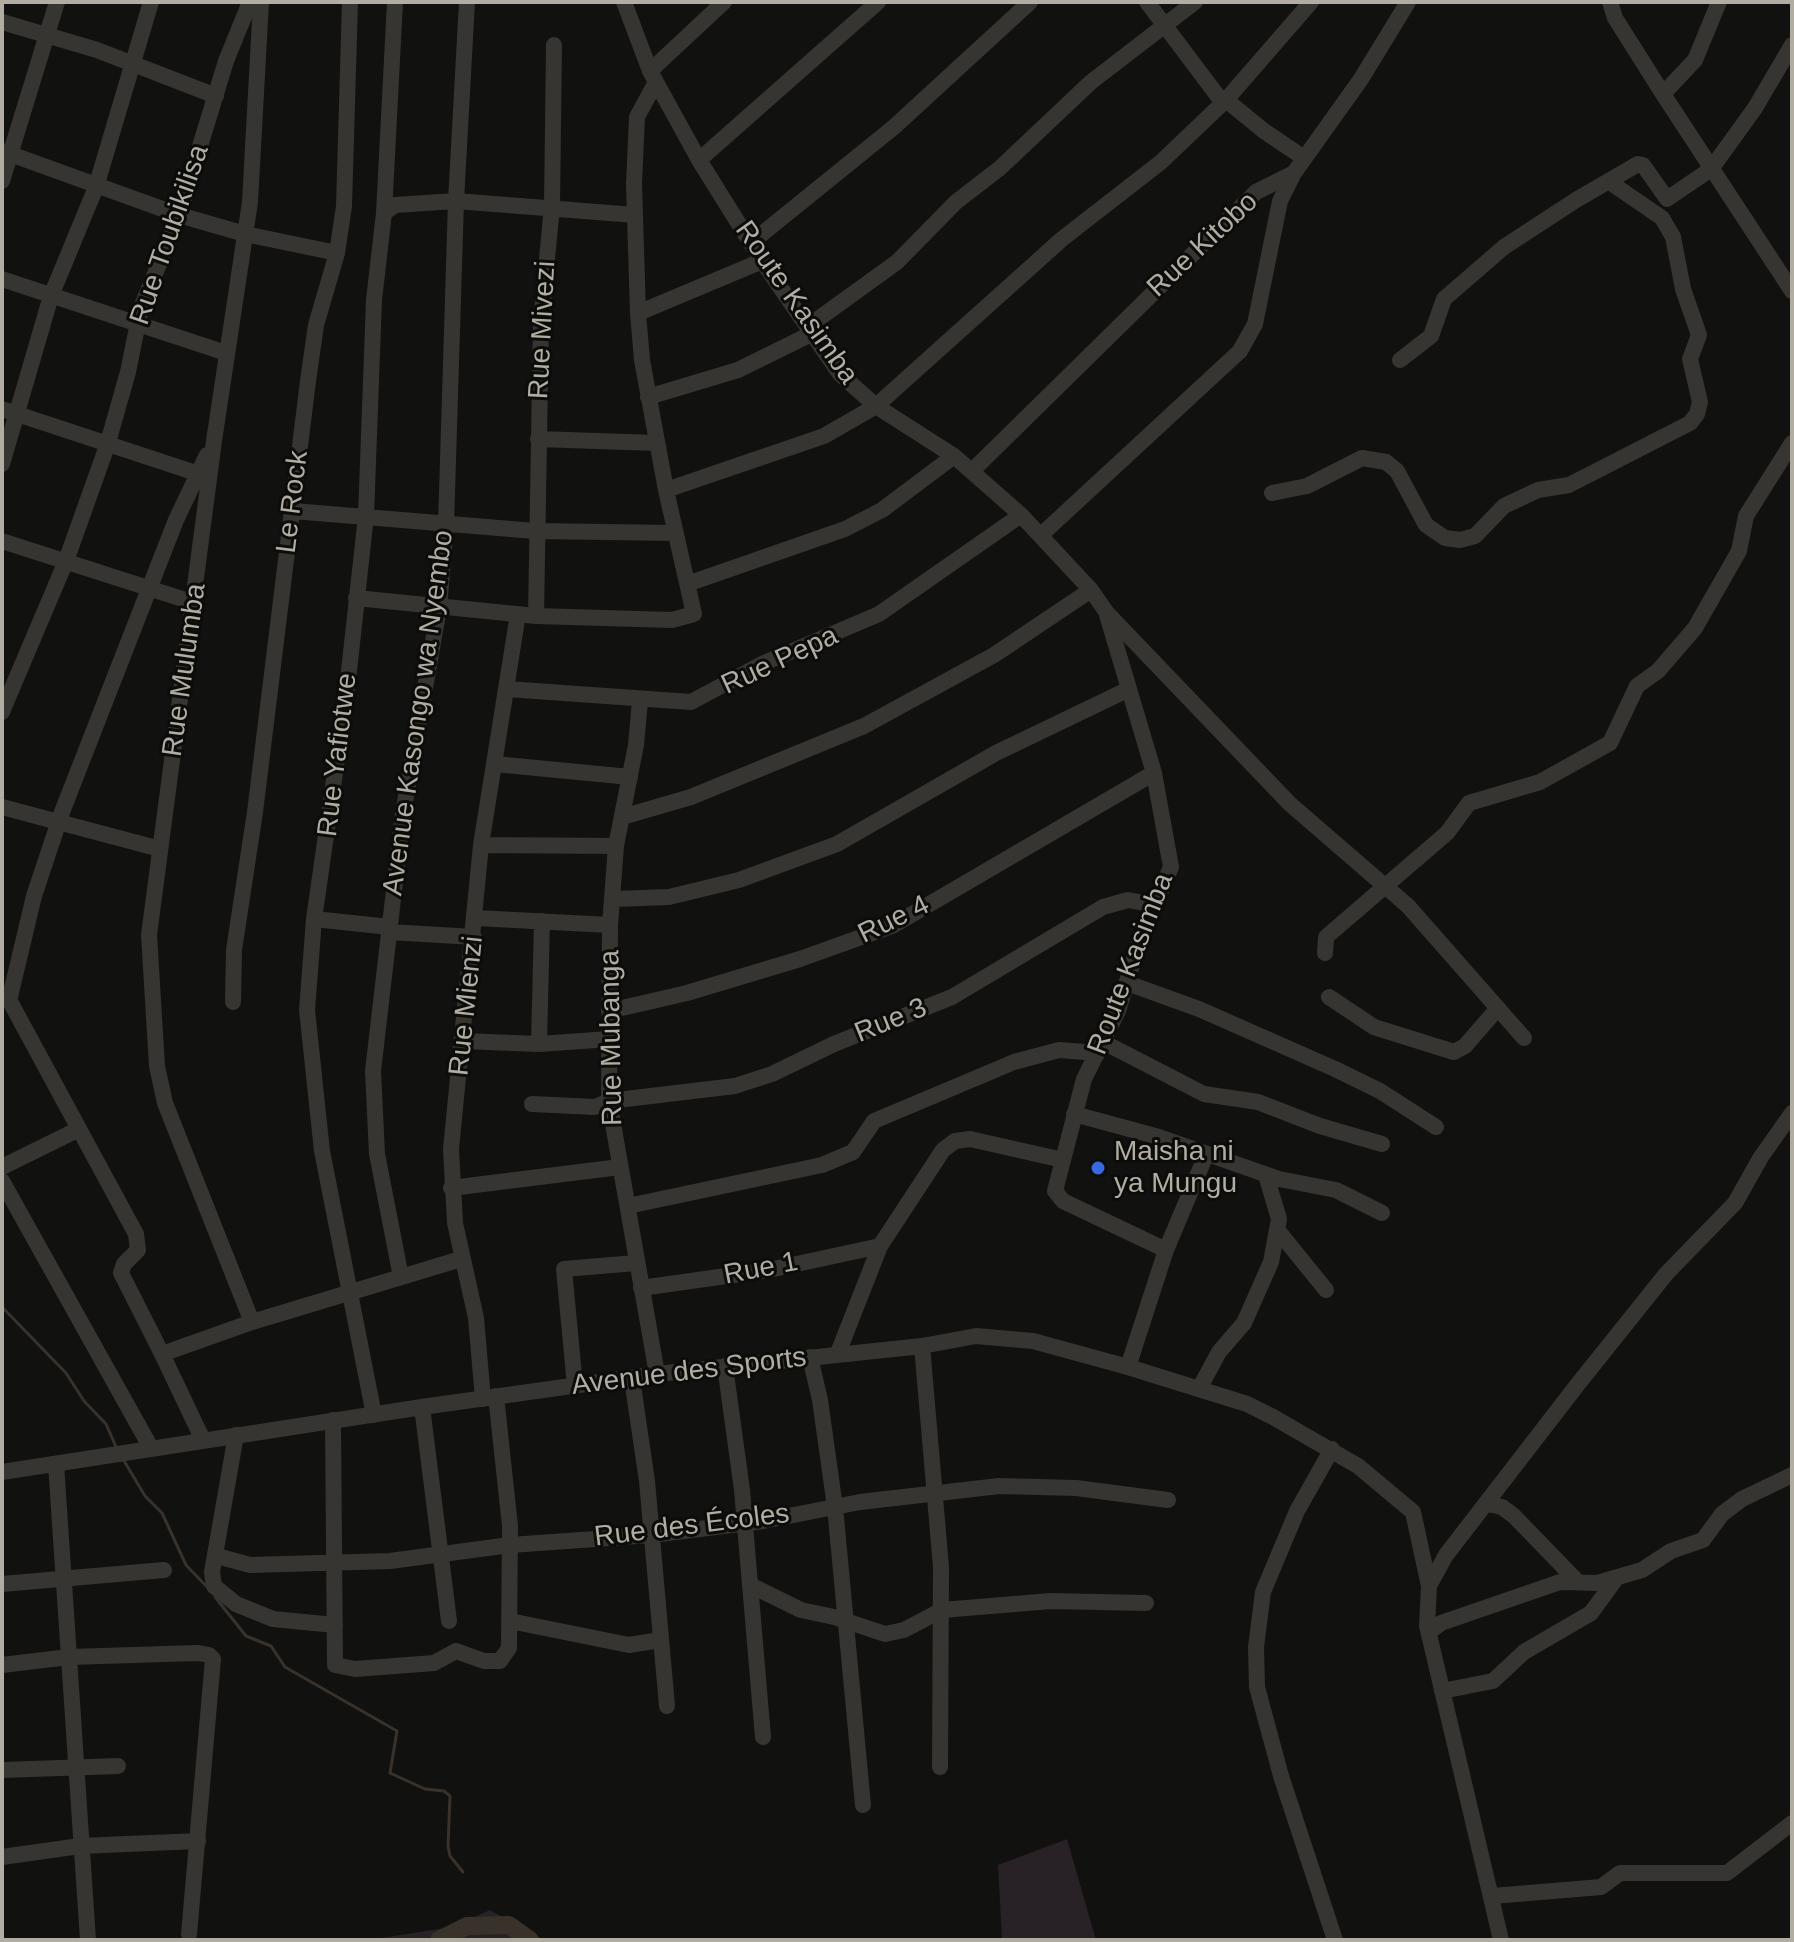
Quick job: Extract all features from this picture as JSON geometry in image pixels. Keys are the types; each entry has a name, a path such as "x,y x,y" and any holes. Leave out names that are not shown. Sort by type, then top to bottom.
{"street":[{"path":"2,181 6,152 57,2"},
{"path":"2,464 10,412 51,296 96,187 151,2"},
{"name":"Rue Toubikilisa","path":"2,712 66,561 107,446 128,372 137,326 179,215 216,96 250,2"},
{"name":"Rue Mulumba","path":"252,1322 165,1103 157,1066 149,935 226,353 250,202 261,2"},
{"name":"Le Rock","path":"233,1002 234,950 316,325 337,253 344,206 350,2"},
{"name":"Rue Yafiotwe","path":"374,1415 322,1151 308,1038 307,992 366,516 374,300 384,213 395,2"},
{"name":"Avenue Kasongo wa Nyembo","path":"401,1277 377,1154 373,1071 403,813 439,608 446,525 456,201 467,2"},
{"name":"Route Kasimba","path":"624,2 653,77 699,160 762,261 840,374 876,406 973,470 1021,515 1091,590 1107,613 1290,804 1386,887 1524,1038"},
{"path":"356,598 536,616 691,618 695,609 666,490 648,397 638,313 635,215 637,117 653,77 724,2"},
{"path":"699,160 878,2"},
{"path":"752,242 894,127 1030,2"},
{"path":"1147,2 1224,101 1304,158"},
{"path":"648,397 738,370 809,330 897,262 956,202 1000,168 1091,82 1162,24 1195,2"},
{"path":"666,490 824,436 876,406 1062,239 1140,182 1224,101 1311,2"},
{"name":"Rue Kitobo","path":"973,470 1256,192 1294,173 1361,79 1408,2"},
{"path":"1610,2 1615,18 1792,291"},
{"path":"1663,94 1695,60 1719,2"},
{"path":"2,22 97,50 216,96"},
{"name":"Rue Mivezi","path":"536,616 535,531 541,322 552,206 554,45"},
{"path":"1400,360 1431,336 1444,299 1504,247 1608,181 1640,165 1667,199 1711,169 1755,108 1792,45"},
{"path":"6,152 179,215 245,234 337,253"},
{"path":"1041,535 1240,351 1255,324 1280,201 1294,173"},
{"path":"1272,493 1307,486 1362,458 1386,462 1397,471 1426,525 1445,538 1460,540 1475,536 1504,506 1538,490 1569,485 1690,423 1697,414 1700,402 1690,359 1699,335 1683,289 1673,237 1662,218 1608,181"},
{"path":"384,213 395,205 456,201 552,206 635,215"},
{"path":"638,313 762,261"},
{"path":"2,279 226,353"},
{"path":"10,412 199,474"},
{"path":"538,439 657,443"},
{"path":"9,1001 34,896 58,822 176,520 214,441"},
{"path":"1325,953 1323,942 1326,937 1447,833 1469,803 1540,782 1610,743 1639,683 1658,671 1695,628 1739,551 1746,516 1792,443"},
{"path":"690,583 845,529 882,510 954,456"},
{"path":"293,511 535,531 676,533"},
{"name":"Rue Pepa","path":"507,689 640,701 691,702 764,663 879,614 1021,515"},
{"path":"2,541 195,603"},
{"path":"622,817 691,797 864,726 994,655 1091,590"},
{"name":"Route Kasimba","path":"1107,613 1127,690 1154,773 1171,867 1101,1048 1084,1079 1055,1191 1063,1201 1166,1250"},
{"name":"Rue Mienzi","path":"335,1625 335,1665 355,1669 434,1663 456,1651 484,1661 500,1661 509,1648 510,1545 476,1318 461,1259 451,1188 451,1149 481,845 518,614"},
{"path":"613,899 669,897 739,880 837,844 996,753 1127,690"},
{"name":"Rue Mubanga","path":"640,701 630,777 616,846 610,925 609,1101 657,1374"},
{"path":"495,764 630,777"},
{"name":"Rue 4","path":"609,1011 758,972 892,926 1154,773"},
{"path":"2,807 160,849"},
{"path":"481,845 616,846"},
{"name":"Rue 3","path":"532,1104 595,1107 609,1101 735,1086 772,1074 834,1044 952,997 1103,907 1128,900 1155,905"},
{"path":"476,918 610,925"},
{"path":"314,919 474,937"},
{"path":"539,1044 542,921"},
{"path":"1127,983 1199,1009 1335,1069 1380,1091 1436,1127"},
{"path":"2,985 77,1130 136,1234 138,1250 121,1267 121,1273 203,1440"},
{"path":"1329,997 1392,1034 1454,1052 1465,1046 1498,1008"},
{"path":"463,1041 539,1044 610,1039"},
{"path":"628,1206 822,1165 853,1152 874,1121 1014,1062 1059,1050 1101,1048 1204,1094 1258,1102 1320,1126 1382,1144"},
{"path":"1429,1586 1446,1555 1666,1274 1735,1203 1761,1157 1792,1113"},
{"path":"1074,1114 1159,1137 1266,1175 1336,1190 1382,1213"},
{"path":"2,1167 77,1130"},
{"path":"838,1353 880,1246 902,1208 943,1150 955,1141 970,1139 1063,1160"},
{"path":"1128,1367 1166,1250 1206,1155"},
{"path":"451,1188 620,1167"},
{"path":"1199,1389 1219,1352 1244,1323 1271,1262 1279,1219 1266,1175"},
{"path":"2,1181 151,1448"},
{"path":"1279,1232 1326,1290"},
{"name":"Rue 1","path":"641,1288 769,1270 880,1246"},
{"path":"162,1354 252,1322 461,1259"},
{"path":"575,1386 564,1269 636,1263"},
{"name":"Avenue des Sports","path":"56,1464 333,1420 657,1374 922,1346 976,1336 1033,1341 1247,1404 1332,1449 1358,1466 1413,1512 1429,1586 1429,1632 1501,1940"},
{"path":"922,1346 942,1610 940,1767"},
{"path":"810,1357 820,1400 835,1507 863,1805"},
{"path":"725,1366 745,1523 763,1737"},
{"path":"632,1379 652,1535 667,1706"},
{"path":"422,1407 449,1621"},
{"path":"236,1435 212,1580 223,1597 273,1619 335,1625 333,1420"},
{"path":"1332,1449 1297,1511 1263,1592 1256,1647 1257,1687 1277,1761 1335,1940"},
{"path":"2,1472 56,1464 88,1940"},
{"path":"1429,1632 1441,1623 1560,1582 1576,1580 1597,1583 1642,1570 1671,1551 1696,1544 1722,1514 1742,1499 1792,1475"},
{"name":"Rue des Écoles","path":"217,1556 250,1565 336,1564 443,1555 510,1545 652,1535 999,1486 1076,1488 1168,1500"},
{"path":"1488,1504 1502,1507 1514,1516 1576,1580"},
{"path":"2,1584 164,1570"},
{"path":"1442,1691 1493,1681 1524,1652 1591,1613 1615,1580"},
{"path":"750,1585 801,1610 844,1620 868,1631 894,1633 942,1610 1051,1601 1146,1603"},
{"path":"510,1621 629,1645 660,1640"},
{"path":"2,1665 69,1657 209,1655 214,1666 189,1934"},
{"path":"2,1770 76,1765 118,1766"},
{"path":"1493,1896 1601,1887 1620,1873 1727,1873 1792,1823"},
{"path":"2,1857 80,1846 198,1841"}],"shaded area":[{"path":"1067,1839 1096,1940 1002,1940 998,1865"},
{"path":"490,1910 544,1940 368,1940 452,1927"}],"waterway":[{"path":"2,1307 66,1373 84,1401 106,1424 117,1449"},
{"path":"123,1459 145,1496 162,1513 186,1565 208,1588"},
{"path":"215,1597 246,1636 271,1646 285,1667 397,1731 390,1773 425,1789 444,1791 450,1796 448,1846 450,1856 463,1872"},
{"path":"439,1940 467,1926 509,1925 530,1940"}],"place":[{"name":"Maisha ni ya Mungu","path":"1098,1168"}]}
